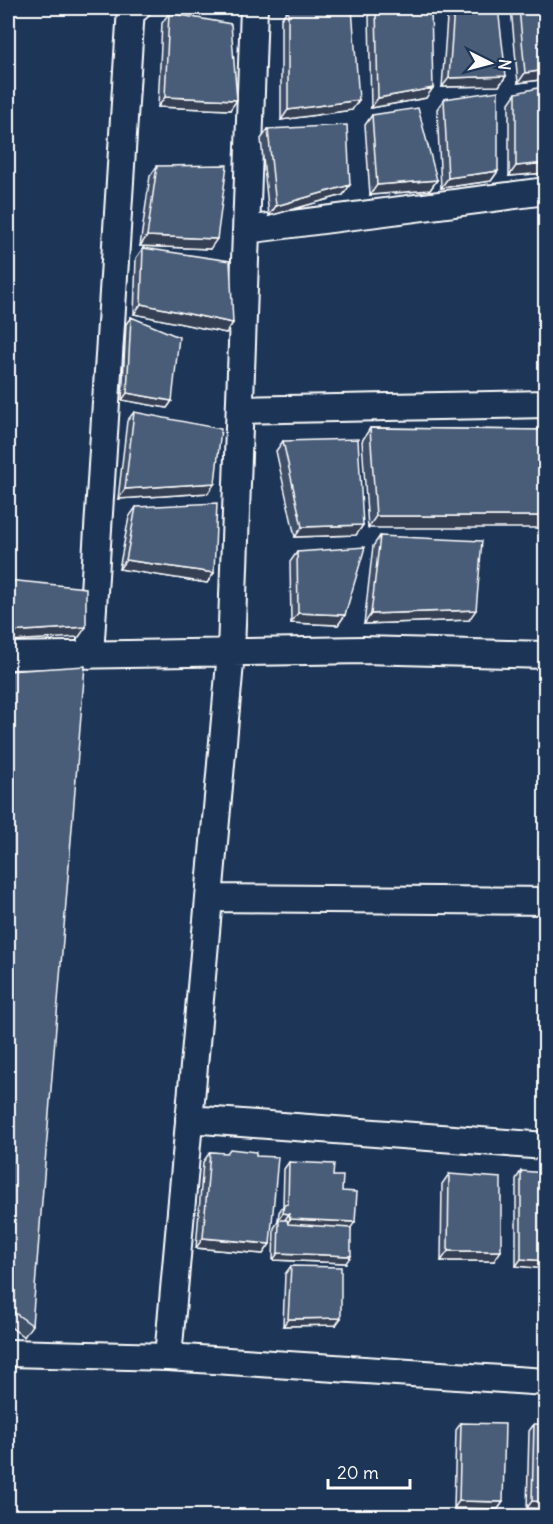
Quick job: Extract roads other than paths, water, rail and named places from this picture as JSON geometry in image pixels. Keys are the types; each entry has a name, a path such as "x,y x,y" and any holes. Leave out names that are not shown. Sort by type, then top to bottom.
{"street":[{"path":"90,655 131,8 137,8"},
{"path":"168,1357 231,652 254,8"},
{"path":"246,230 546,191"},
{"path":"240,410 546,404"},
{"path":"8,656 363,650 546,655"},
{"path":"209,898 546,901"},
{"path":"189,1119 546,1146"},
{"path":"8,1353 168,1357 546,1382"}]}
